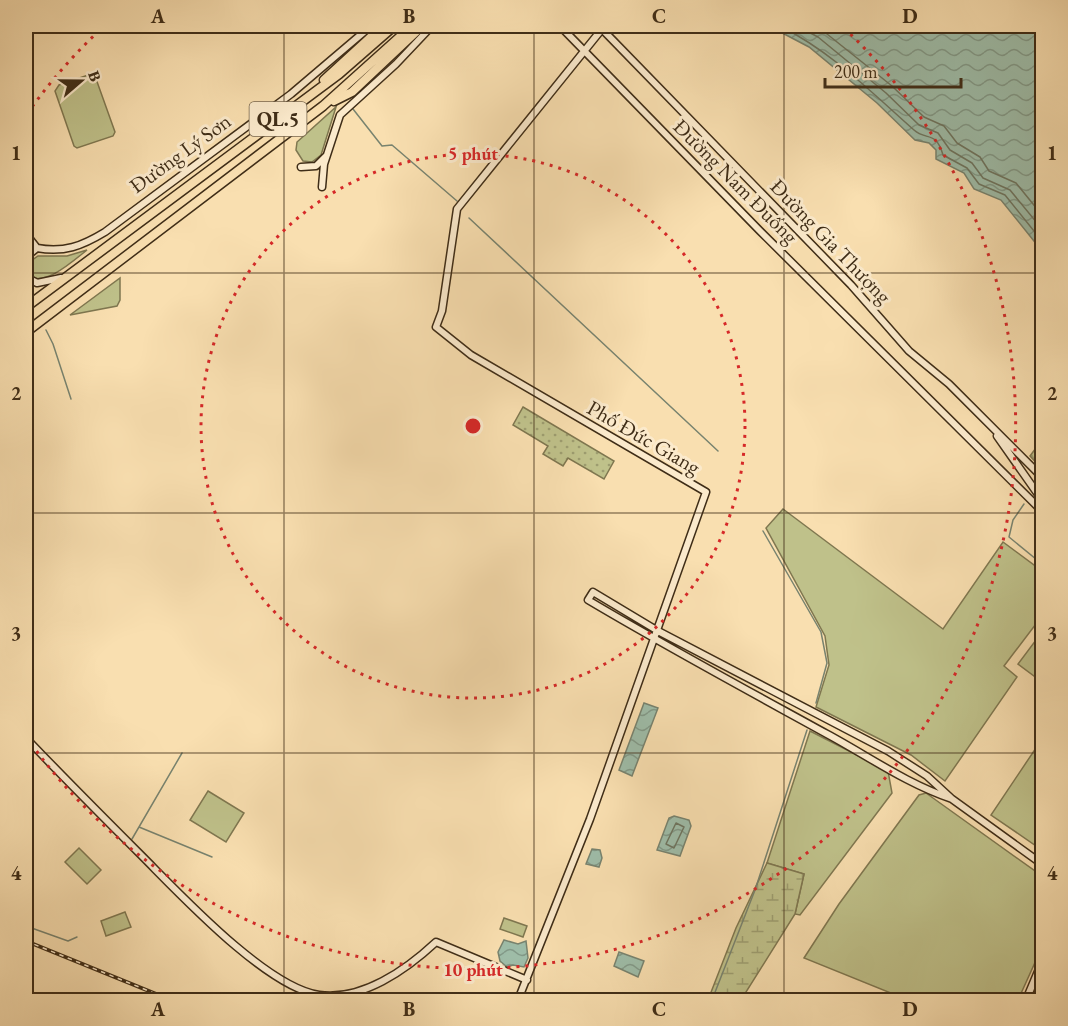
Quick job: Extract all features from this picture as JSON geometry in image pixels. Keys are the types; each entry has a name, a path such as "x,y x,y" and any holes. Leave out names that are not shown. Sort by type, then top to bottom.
{"highway":[{"name":"QL.5","path":"364,50 383,26"},
{"name":"QL.5","path":"364,50 394,26"},
{"name":"QL.5","path":"377,65 412,26"},
{"name":"QL.5","path":"26,332 377,65 422,26"},
{"name":"Đường Lý Sơn","path":"26,307 312,94 364,50"}],"main road":[{"path":"26,995 38,1000"}],"street":[{"name":"Đường Lý Sơn","path":"37,248 68,250 105,232 291,94 371,26"},
{"path":"301,167 319,164 325,157 343,111 396,64 432,26"},
{"name":"Đường Nam Đuống","path":"560,26 760,231 1042,511"},
{"name":"Phố Đức Giang","path":"518,1000 590,819 706,492 471,356 436,327 442,311 458,209 585,51 601,27"},
{"name":"Đường Gia Thượng","path":"601,27 851,285 909,351 949,384 1042,477"},
{"path":"322,187 324,164 332,140"},
{"path":"26,234 37,248 27,253"},
{"name":"Đường Lý Sơn","path":"26,277 32,282 42,284 65,278"},
{"path":"990,425 1042,500"},
{"path":"952,799 919,788 882,764 588,600 593,592 658,631 888,751 927,776 952,799 1042,864"},
{"path":"26,738 62,778 202,917 285,984 321,995 355,992 377,983 420,957 436,942 527,980"},
{"path":"1026,1000 1042,962"}],"green space":[{"path":"91,74 95,76 115,132 113,136 77,148 74,146 55,91 59,85"},
{"path":"336,107 321,155 312,162 303,161 296,150 297,142"},
{"path":"87,250 50,276 35,278 28,275 28,263 38,256 67,256"},
{"path":"120,278 120,300 117,306 70,315"},
{"path":"523,407 614,461 604,479 568,458 563,466 543,454 548,446 513,425"},
{"path":"1036,448 1042,454 1042,469 1030,456"},
{"path":"783,509 943,629 1003,542 1042,571 1042,616 1004,666 1017,677 945,781 911,755 816,707 829,665 825,636 766,528"},
{"path":"1042,632 1042,682 1018,664"},
{"path":"810,731 888,771 892,793 800,915 795,914 804,874 767,863"},
{"path":"1042,739 1042,850 991,815"},
{"path":"208,791 244,813 226,842 190,820"},
{"path":"926,793 1042,876 1042,947 1018,1000 908,1000 804,958 839,904 919,795"},
{"path":"79,848 101,870 87,884 65,862"},
{"path":"767,863 804,874 795,914 741,1000 708,1000 736,928"},
{"path":"125,912 131,927 106,936 101,921"},
{"path":"504,918 527,926 523,937 500,929"}],"water":[{"path":"769,26 1042,26 1042,251 1001,200 974,189 964,173 936,159 936,150 929,143 915,140 877,103 809,47"},
{"path":"644,703 658,708 632,776 619,770"},
{"path":"674,816 689,820 691,826 680,856 657,850 669,818"},
{"path":"592,849 600,850 602,858 599,867 586,864"},
{"path":"504,940 518,944 526,941 528,958 524,967 513,965 507,967 500,961 498,952"},
{"path":"619,952 644,961 638,977 614,966"}],"waterway":[{"path":"353,109 382,146 392,145 457,201"},
{"path":"469,218 718,451"},
{"path":"46,330 53,344 71,399"},
{"path":"1024,504 1013,520 1009,537 1042,564"},
{"path":"763,531 821,632 827,663 816,703"},
{"path":"712,1000 755,890 807,730"},
{"path":"132,839 182,753"},
{"path":"139,827 212,857"},
{"path":"26,926 68,941 77,937"}],"railway":[{"path":"26,941 171,1000"}]}
